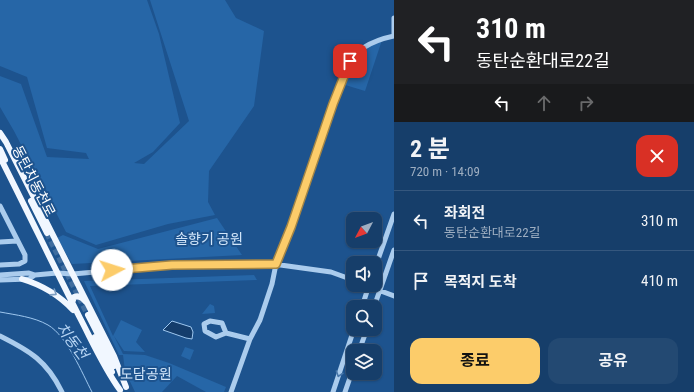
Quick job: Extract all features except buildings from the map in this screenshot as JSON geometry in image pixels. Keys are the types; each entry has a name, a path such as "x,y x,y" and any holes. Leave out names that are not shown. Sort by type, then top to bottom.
{"main road":[{"path":"0,133 89,304 114,356 127,390"},
{"name":"동탄치동천로","path":"0,139 46,234 0,149"},
{"path":"0,157 46,247 72,303 84,316 127,390"},
{"path":"46,247 53,254 59,251 60,247"},
{"path":"22,279 35,283 51,291 84,316 100,358 120,391"},
{"path":"72,303 74,297 77,296 84,299 89,304"}],"street":[{"path":"231,392 250,339 262,313 272,284 276,264 291,227 333,104 350,61 363,48 375,41 394,36 394,18"},
{"path":"0,206 25,255 25,261 19,264 0,265"},
{"path":"379,256 394,214"},
{"path":"0,242 17,241"},
{"path":"382,285 394,250"},
{"path":"0,275 29,273 35,275 57,273 73,274 172,265 276,264 331,272 346,277"},
{"path":"382,272 386,271 388,268"},
{"path":"0,280 29,279 35,275"},
{"path":"382,292 394,296"},
{"path":"226,333 250,339"},
{"path":"0,336 38,358 52,374 62,392"},
{"path":"333,392 352,336"},
{"path":"345,392 349,380"}],"green space":[{"path":"0,0 147,0 159,34 180,123 153,152 134,163 144,164 189,121 150,0 225,0 236,18 264,31 254,106 209,171 208,202 215,215 168,224 96,245 66,232 0,107 0,76 21,84 47,157 89,159 86,153 47,148 27,77 0,66"},
{"path":"382,40 365,91 342,84 348,66 364,49"},
{"name":"솔향기 공원","path":"217,218 242,255 72,264 57,238 63,235 98,249"},
{"name":"도담공원","path":"254,275 257,280 90,286 113,336 121,320 142,330 136,342 145,352 124,351 114,336 123,354 145,355 169,363 226,387 224,392 206,392 177,376 162,392 135,392 125,371 123,355 119,355 84,281"},
{"path":"210,304 214,306 215,313 202,314"},
{"path":"185,347 194,350 190,360 181,356"}],"shaded area":[{"path":"172,321 191,327 193,332 192,339 163,330"}],"waterway":[{"name":"치동천","path":"0,312 37,320 55,330 68,346 92,392"}],"tunnel":[{"path":"47,233 88,315"}],"route":[{"path":"112,270 172,265 276,264 291,227 333,104 350,61"}]}
